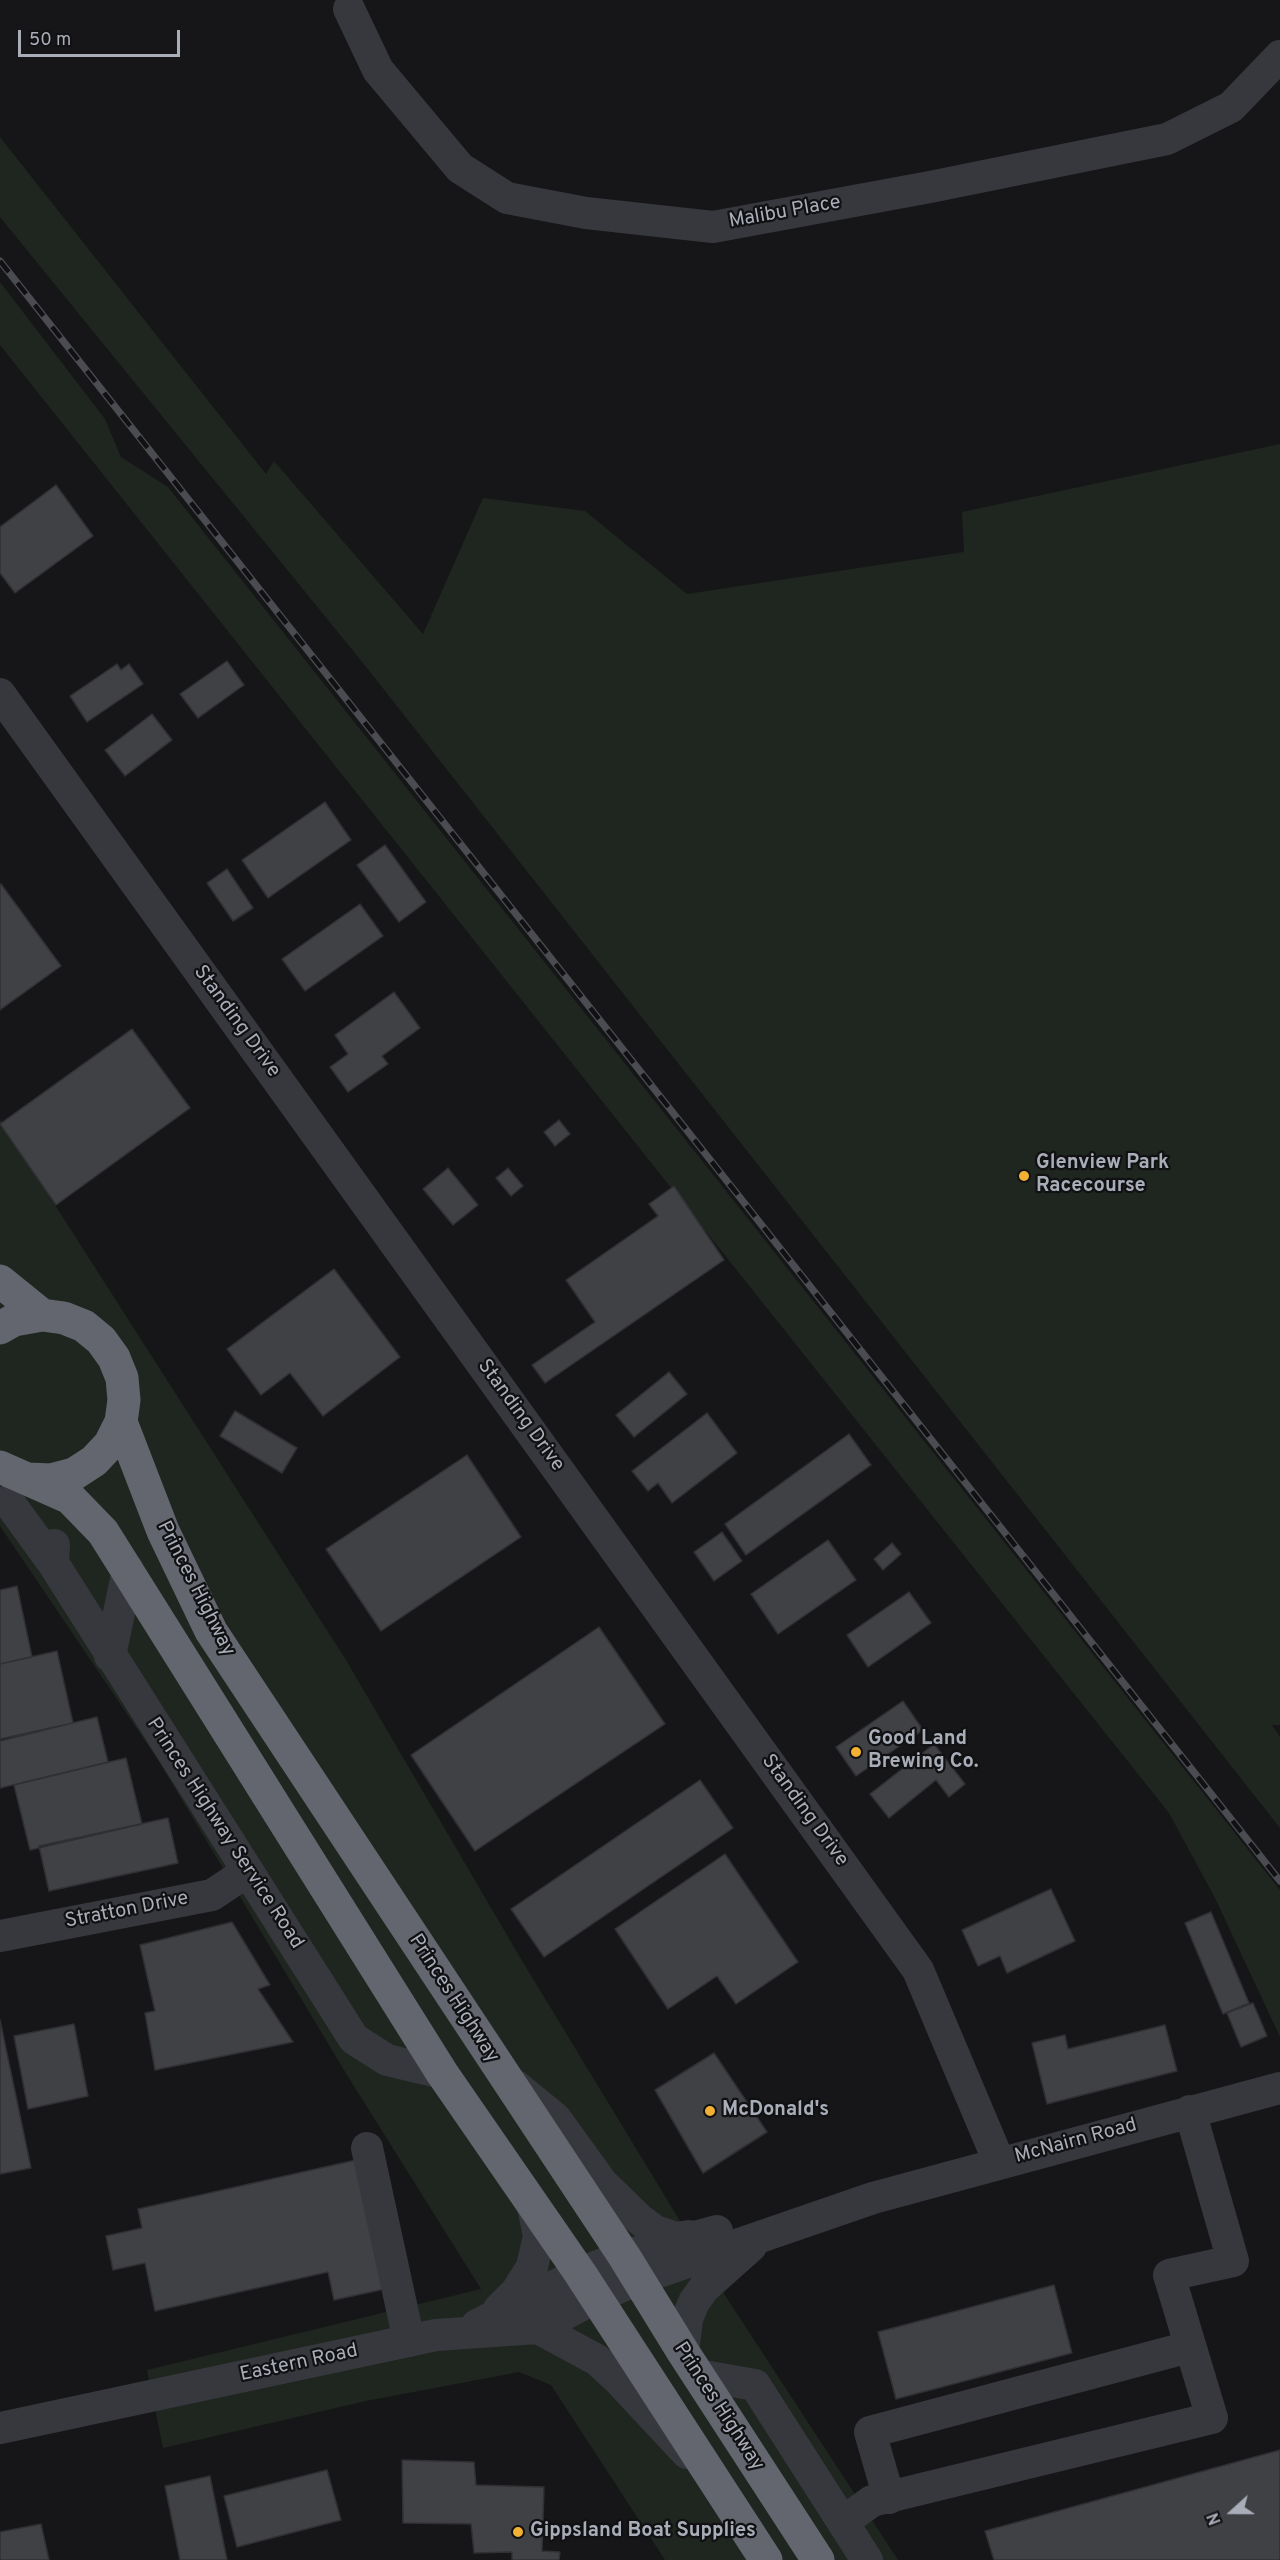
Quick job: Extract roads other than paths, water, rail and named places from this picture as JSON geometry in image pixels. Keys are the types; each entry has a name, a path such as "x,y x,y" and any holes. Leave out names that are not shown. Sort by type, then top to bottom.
{"highway":[{"name":"Princes Highway","path":"0,1281 42,1315"},
{"name":"Princes Highway","path":"0,1328 14,1320 42,1315 64,1318 84,1326 101,1340 114,1358 122,1378 124,1401 121,1422 110,1444 94,1461 81,1470 51,1480 12,1482"},
{"name":"Princes Highway","path":"121,1422 163,1531 211,1630 631,2267 690,2363 818,2560"},
{"name":"Princes Highway","path":"12,1482 70,1498 103,1532 442,2073 587,2286 766,2560"},
{"path":"423,1954 455,2029 458,2054 442,2073"}],"street":[{"name":"Malibu Place","path":"349,9 378,70 460,168 507,198 586,213 712,227 1167,139 1231,107 1280,56"},
{"name":"Standing Drive","path":"0,694 918,1970 999,2162"},
{"name":"Princes Highway Service Road","path":"12,1482 110,1656 354,2039 387,2060 442,2073"},
{"path":"110,1656 128,1570"},
{"name":"Stratton Drive","path":"0,1936 212,1894 248,1870"},
{"path":"505,2078 555,2118 602,2183 639,2219 655,2231 676,2238 705,2234"},
{"name":"McNairn Road","path":"631,2267 758,2239 873,2198 999,2162 1280,2088"},
{"path":"843,2522 872,2501 1212,2418 1169,2275 1233,2261 1190,2111"},
{"path":"367,2148 422,2338 483,2324 587,2286"},
{"name":"McNairn Road","path":"587,2286 705,2234 764,2219 873,2198"},
{"path":"483,2324 518,2291 532,2267 539,2236 532,2206"},
{"path":"758,2239 704,2288 694,2302 687,2319 690,2363 755,2385 867,2560"},
{"name":"Eastern Road","path":"0,2428 422,2338 538,2328 587,2286"},
{"path":"538,2328 597,2360 619,2380 716,2484"},
{"path":"889,2498 870,2432 1189,2347"}],"railway":[{"path":"0,261 1280,1881"}],"place":[{"name":"Glenview Park Racecourse","path":"1024,1176"},
{"name":"Good Land Brewing Co.","path":"856,1752"},
{"name":"McDonald's","path":"710,2111"},
{"name":"Gippsland Boat Supplies","path":"518,2532"}]}
